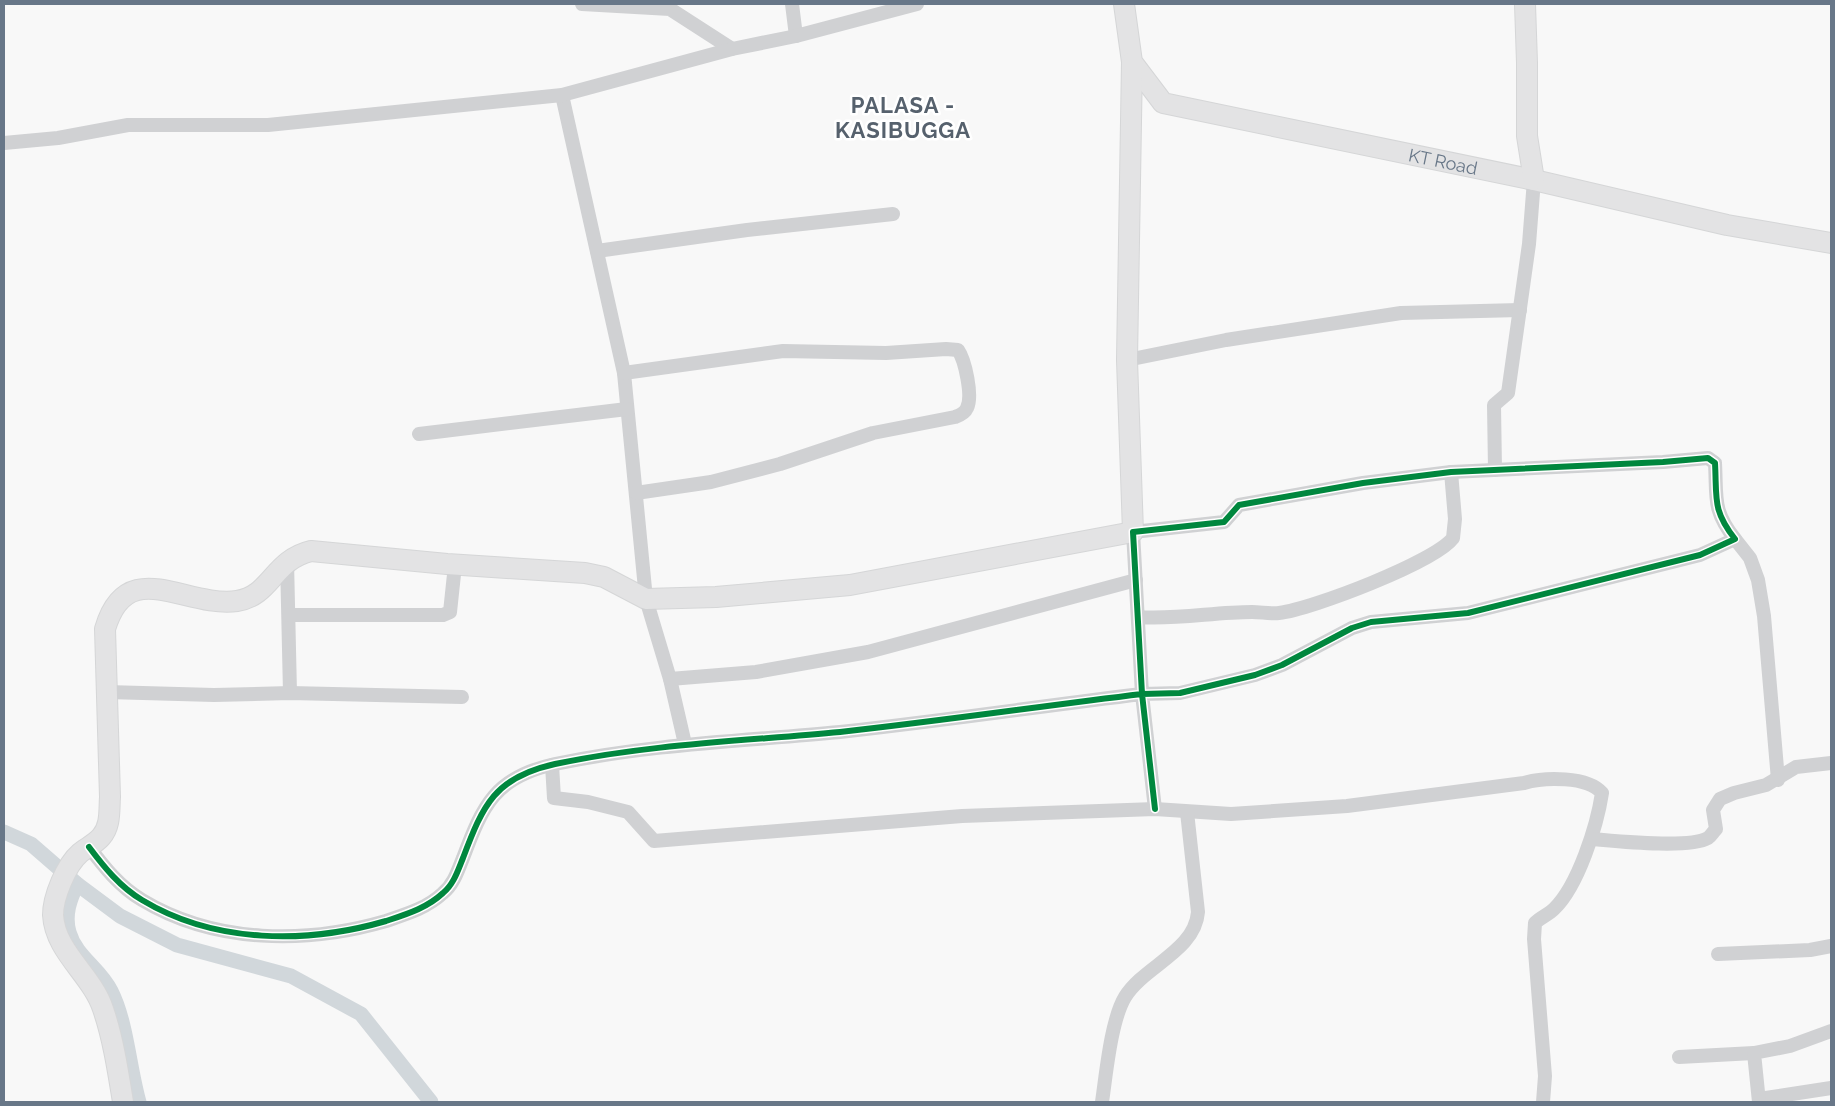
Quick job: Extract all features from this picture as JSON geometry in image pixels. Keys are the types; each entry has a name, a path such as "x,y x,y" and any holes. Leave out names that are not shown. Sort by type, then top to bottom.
{"main road":[{"name":"KT Road","path":"1124,4 1132,62 1163,103 1534,180 1727,225 1831,242"},
{"path":"1525,4 1528,63 1527,136 1534,180"},
{"path":"123,1102 103,1008 94,990 60,942 53,916 56,895 61,883 84,851 102,837 108,824 110,797 105,628 110,610 131,590 146,588 196,599 224,602 240,600 254,595 266,586 287,561 298,554 311,551 455,565 585,573 604,577 646,599 716,597 850,585 1133,532 1127,360 1132,62"}],"street":[{"path":"582,4 670,9 732,49"},
{"path":"792,4 796,36"},
{"path":"4,144 58,138 128,125 268,125 562,95 732,49 796,36 918,4"},
{"path":"562,95 624,373 646,599 670,679 685,744"},
{"path":"1495,470 1494,405 1508,392 1529,244 1534,180"},
{"path":"597,251 747,230 894,214"},
{"path":"1127,360 1226,340 1401,313 1520,310"},
{"path":"624,373 783,351 886,353 946,349 958,350 963,358 968,385 968,406 963,414 956,417 873,433 780,464 711,482 636,493"},
{"path":"419,434 627,408"},
{"path":"1155,809 1142,694 1133,532 1224,522 1240,505 1364,483 1450,472 1663,462 1708,458 1715,463 1717,509 1724,525 1750,558 1758,580 1764,616 1778,780"},
{"path":"1138,617 1158,619 1252,612 1277,614 1317,604 1418,562 1443,549 1453,538 1455,519 1450,472"},
{"path":"84,851 141,900 198,925 270,937 341,932 401,916 427,906 446,891 456,877 479,819 490,799 504,784 552,765 655,746 841,732 1142,694 1180,693 1255,675 1282,665 1352,628 1371,622 1468,613 1700,555 1735,539"},
{"path":"287,561 290,693"},
{"path":"289,614 443,615 450,612 455,565"},
{"path":"670,679 756,672 868,652 1136,580"},
{"path":"107,692 214,695 290,693 462,697"},
{"path":"1592,839 1651,843 1695,842 1709,838 1716,829 1713,810 1720,799 1778,780 1796,767 1831,763"},
{"path":"552,765 554,798 588,802 628,812 654,841 962,816 1155,809 1232,814 1347,806 1524,783 1539,778 1559,779 1597,787 1602,793 1592,839 1562,899 1553,910 1535,923 1534,939 1545,1076 1543,1102"},
{"path":"1102,1102 1109,1059 1123,1000 1130,990 1197,926 1198,912 1187,812"},
{"path":"1718,954 1810,950 1831,946"},
{"path":"1679,1057 1754,1053 1790,1046 1831,1031"},
{"path":"1754,1053 1759,1100 1831,1088"}],"waterway":[{"path":"4,832 31,844 77,884 120,916 177,945 291,976 361,1014 431,1102"},
{"path":"77,884 67,913 69,932 77,949 101,976 111,991 121,1017 139,1102"}],"cycle path":[{"path":"89,847 113,876 134,895 170,914 200,925 230,932 262,936 325,934 356,929 409,913 430,903 443,893 455,877 485,808 505,785 535,770 591,757 662,747 840,732 1142,694 1180,693 1255,675 1282,665 1352,628 1371,622 1468,613 1700,555 1735,539 1722,520 1719,511 1716,495 1715,463 1708,458 1663,462 1451,472 1363,483 1239,505 1224,522 1133,532 1142,694 1155,809"}],"district":[{"name":"PALASA - KASIBUGGA","path":"903,118"}]}
